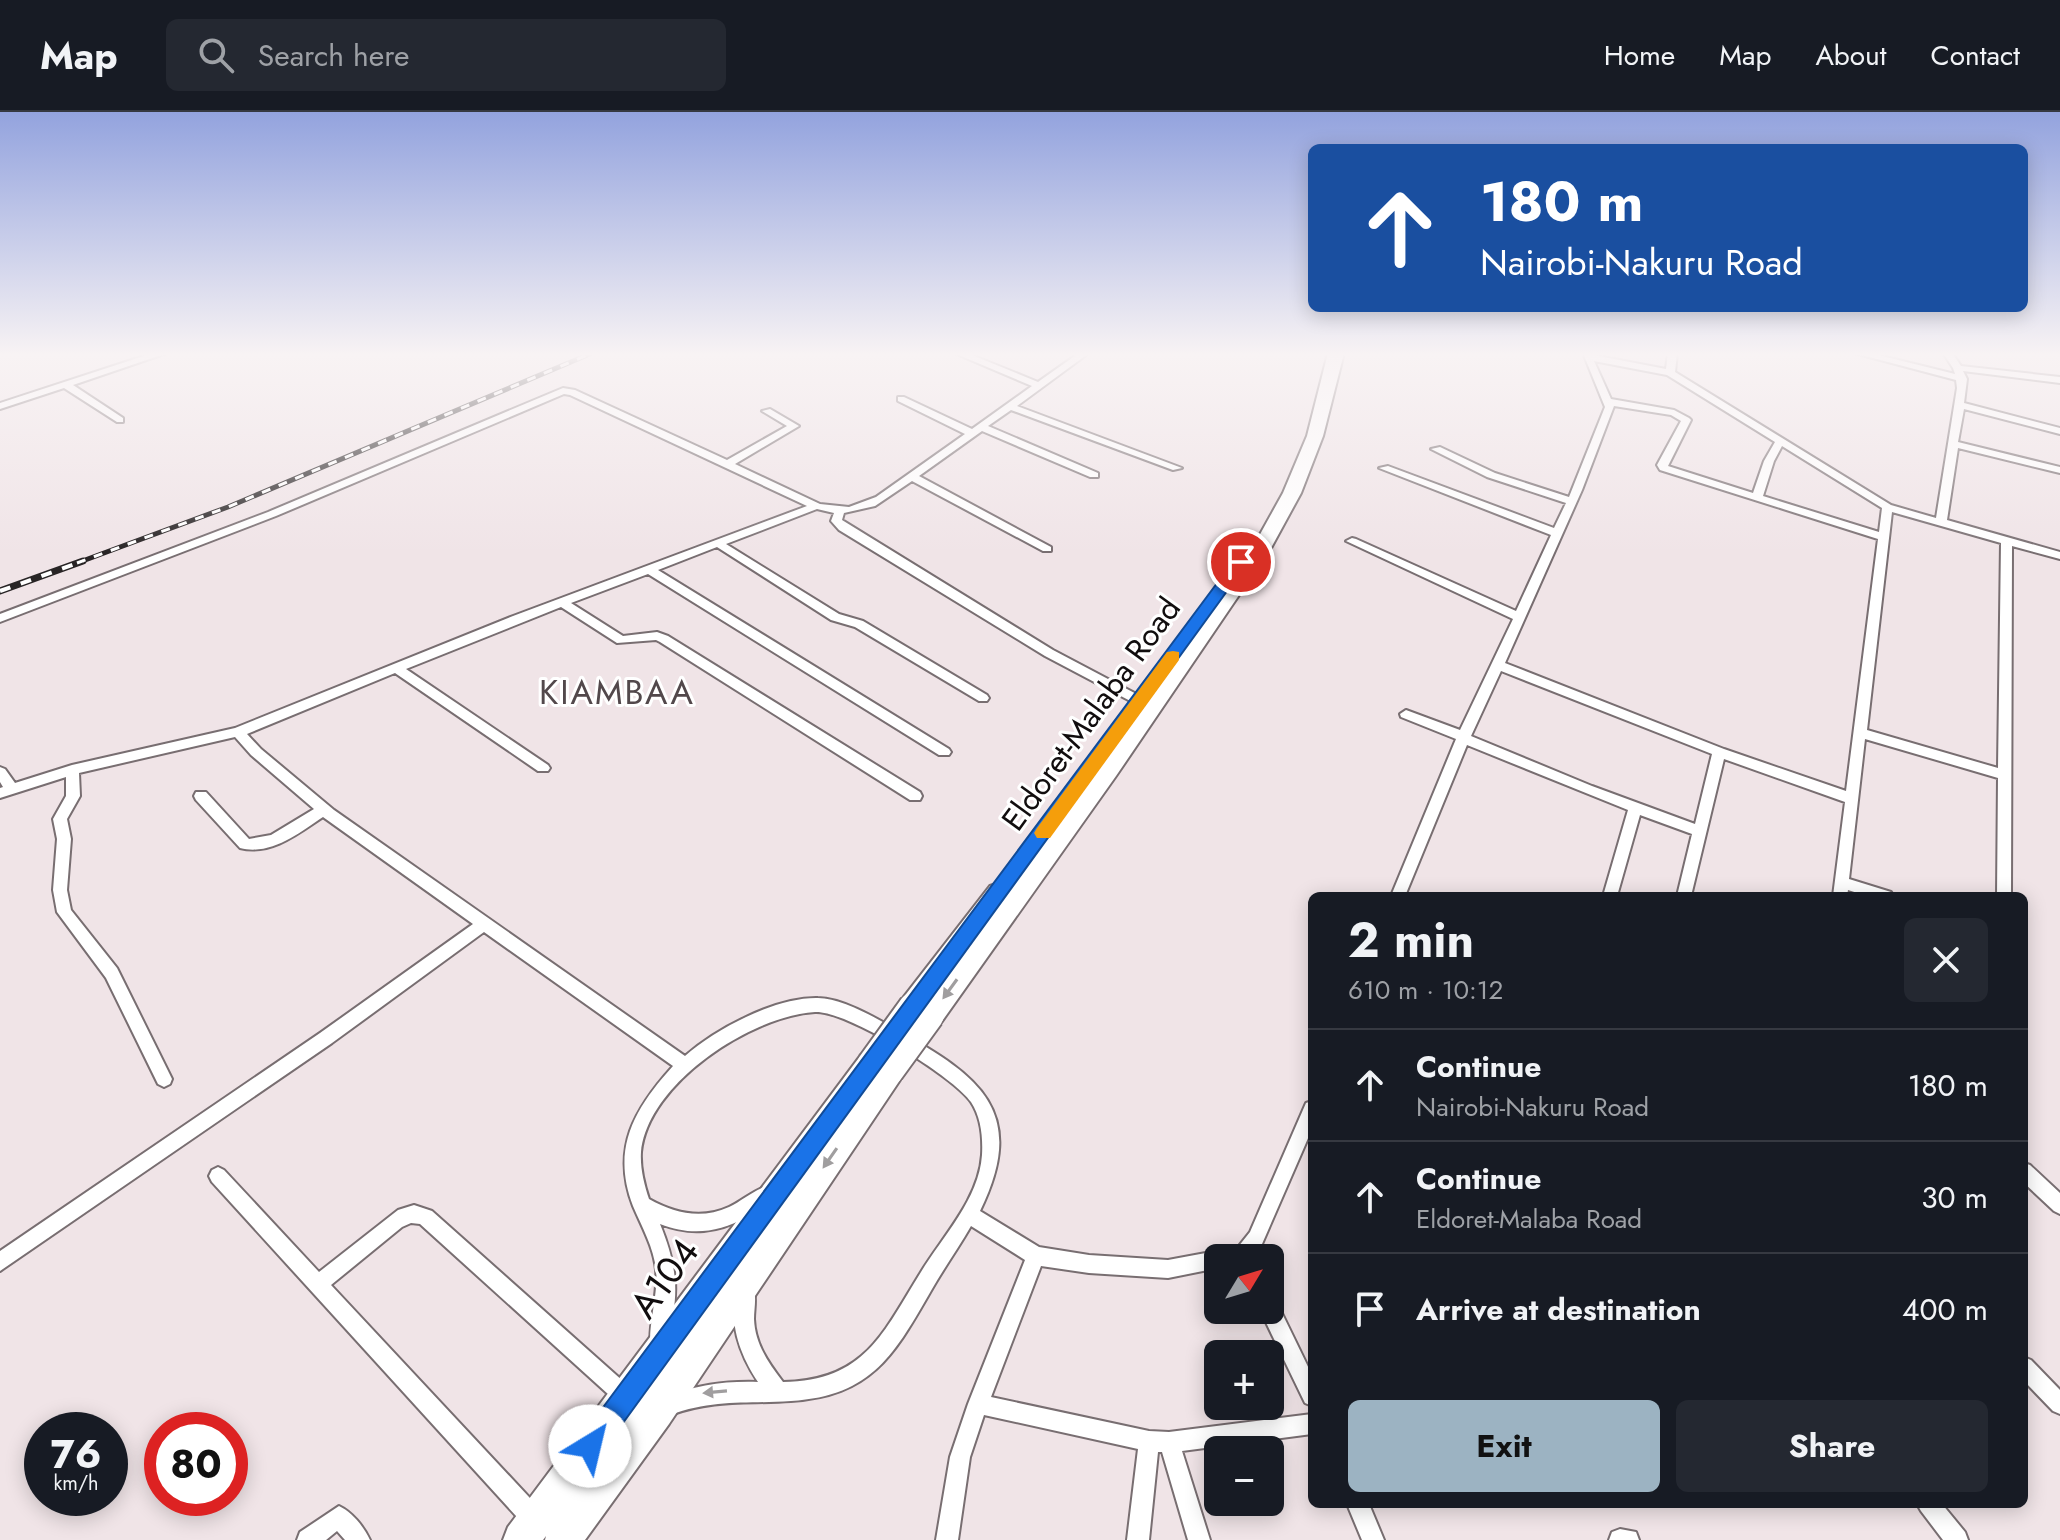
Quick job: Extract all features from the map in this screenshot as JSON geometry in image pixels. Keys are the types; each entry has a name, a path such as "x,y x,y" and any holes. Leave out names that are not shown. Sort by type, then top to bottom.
{"highway":[{"name":"Eldoret-Malaba Road","path":"922,1011 1241,562 1275,497 1307,420"},
{"name":"Eldoret-Malaba Road","path":"922,1011 1099,783 1262,548 1292,493 1319,420"},
{"path":"563,1540 657,1412 748,1278 880,1067 922,1011"},
{"name":"A104","path":"528,1530 786,1179 880,1067"}],"street":[{"path":"0,618 259,520 496,420"},
{"path":"632,420 816,506 839,513 868,506 992,420"},
{"path":"728,464 794,426 783,420"},
{"path":"952,420 1094,475"},
{"path":"1045,420 1177,468"},
{"path":"1400,892 1464,738 1572,501 1603,420"},
{"path":"1686,420 1662,466 1884,537"},
{"path":"1745,420 1887,507 2060,556"},
{"path":"1941,522 1957,420"},
{"path":"2016,420 2060,431"},
{"path":"1757,497 1769,461 1780,441"},
{"path":"1953,444 2060,470"},
{"path":"1436,449 1491,475 1572,501"},
{"path":"1384,468 1557,533"},
{"path":"913,477 1047,549"},
{"path":"0,772 6,790 72,770 238,732 562,602 816,506"},
{"path":"1841,889 1887,507"},
{"path":"839,513 836,521 843,528 1049,653 1140,701"},
{"path":"1352,541 1519,617"},
{"path":"2004,892 2007,541"},
{"path":"716,542 835,617 859,624 983,698"},
{"path":"650,570 944,752"},
{"path":"562,602 621,640 657,636 664,639 915,796"},
{"path":"1498,665 1719,752 1852,799"},
{"path":"398,669 543,768"},
{"path":"1406,714 1635,809 1699,831"},
{"path":"238,732 256,752 324,809 686,1066"},
{"path":"1860,733 2005,775"},
{"path":"1685,892 1719,752"},
{"path":"72,770 73,796 60,819 64,839 60,890 64,912 112,973 164,1079"},
{"path":"201,796 245,844 252,845 267,843 324,809"},
{"path":"1611,892 1635,809"},
{"path":"0,1262 326,1038 485,923"},
{"path":"648,1368 662,1323 667,1292 664,1261 633,1176 637,1133 664,1091 686,1066 718,1039 775,1011 820,1004 882,1030 964,1079 984,1109 991,1146 986,1175 968,1214 899,1323 869,1363 842,1381 820,1389 700,1393 657,1412"},
{"path":"1250,1244 1256,1238 1308,1118"},
{"path":"2028,1175 2060,1205"},
{"path":"218,1176 317,1285 528,1530"},
{"path":"642,1205 659,1216 678,1222 717,1222 754,1203 786,1179"},
{"path":"317,1285 396,1221 409,1213 417,1213 426,1217 626,1397"},
{"path":"968,1214 1036,1256 1089,1264 1168,1269 1204,1262"},
{"path":"947,1540 960,1457 1036,1256"},
{"path":"748,1278 743,1320 746,1340 750,1353 777,1390"},
{"path":"1277,1324 1308,1388"},
{"path":"2028,1371 2060,1404"},
{"path":"978,1404 1159,1441 1308,1424"},
{"path":"1138,1540 1159,1441"},
{"path":"1159,1441 1199,1540"},
{"path":"1360,1508 1373,1540"},
{"path":"1931,1508 1957,1540"},
{"path":"308,1540 339,1517 359,1540"},
{"path":"1620,1540 1628,1540"}],"railway":[{"path":"77,563 228,507 434,420"},
{"path":"0,591 83,561"}],"slow traffic":[{"path":"1044,833 1173,656"}],"district":[{"name":"KIAMBAA","path":"617,692"}],"route":[{"path":"590,1446 1241,562"}]}
